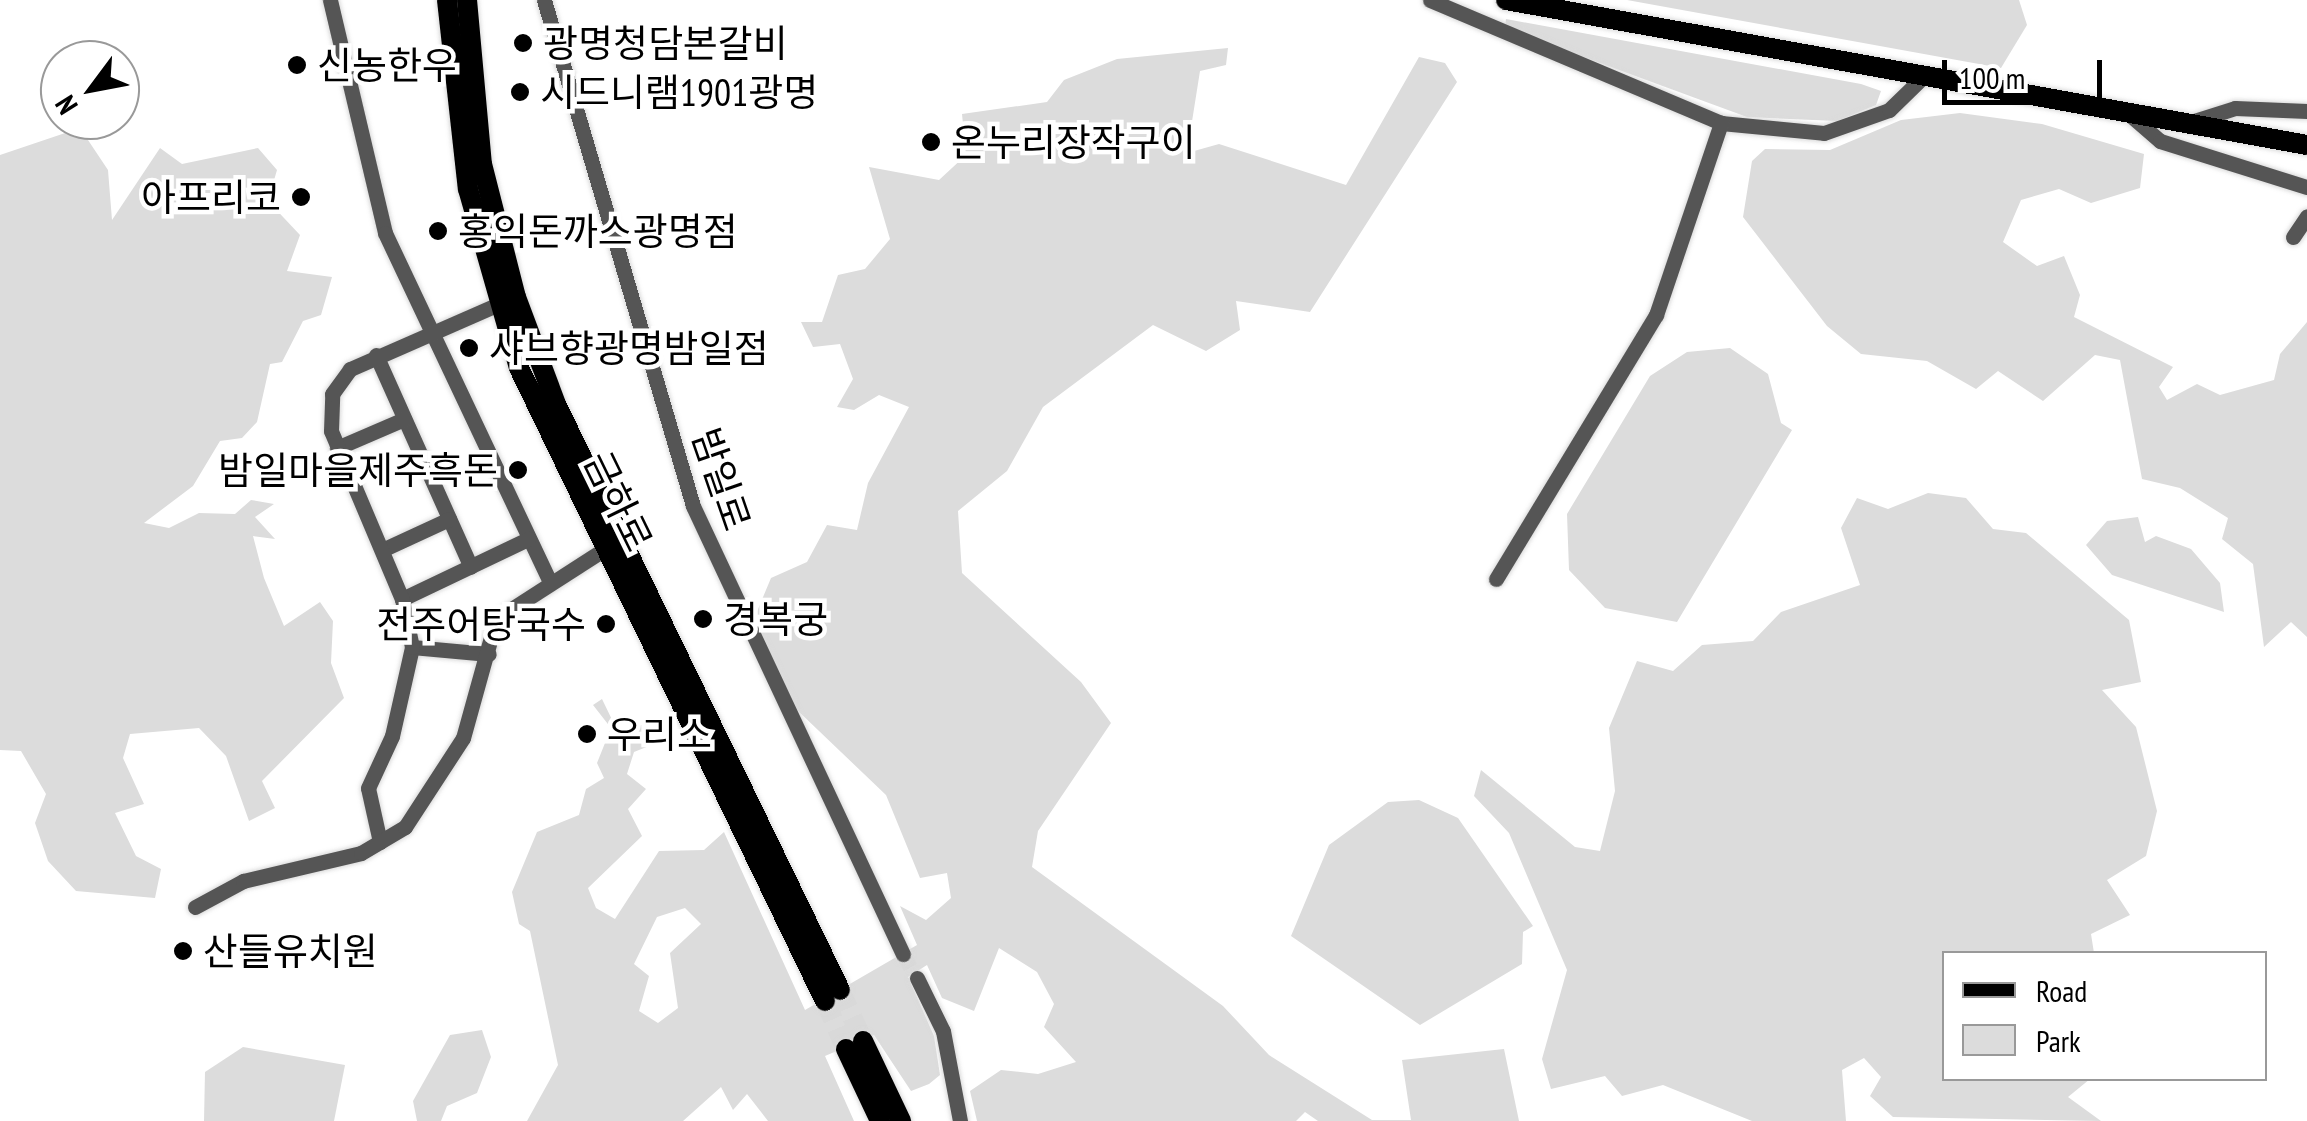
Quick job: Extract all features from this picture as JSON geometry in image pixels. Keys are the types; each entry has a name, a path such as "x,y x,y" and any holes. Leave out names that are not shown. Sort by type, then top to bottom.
{"main road":[{"name":"금하로","path":"447,0 468,189 507,301 613,543 832,996"},
{"name":"금하로","path":"468,0 482,164 507,301"},
{"path":"468,22 477,0"},
{"path":"1506,0 2307,144"},
{"path":"877,1121 854,1045 901,1121"}],"street":[{"path":"330,0 374,198 437,326 549,580"},
{"name":"밤일로","path":"544,0 694,506 903,954"},
{"path":"1430,0 1721,122 1824,133 1889,110 1926,75"},
{"path":"2186,124 2235,108 2307,111"},
{"path":"2128,113 2160,141 2307,188"},
{"path":"1496,579 1656,315 1721,122"},
{"path":"2292,236 2307,216"},
{"path":"380,842 368,788 392,736 412,647 402,599 338,448 332,394 376,355 437,326 507,301"},
{"path":"376,355 471,567"},
{"path":"338,448 404,419"},
{"path":"382,550 450,519"},
{"path":"402,599 528,539"},
{"path":"195,907 243,881 380,842 404,827 463,738 496,619 549,580 613,543"},
{"path":"412,647 489,654"},
{"path":"916,978 942,1031 960,1121"}],"green space":[{"path":"1627,0 2019,0 2027,25 2001,68"},
{"path":"1506,19 1861,84 1881,91 1876,105 1837,121 1747,117 1505,28"},
{"path":"1228,48 1226,65 1200,71 1187,153 1219,144 1346,185 1419,57 1445,63 1457,82 1310,312 1236,301 1240,330 1206,351 1153,325 1043,407 1007,471 958,511 962,573 1081,682 1111,723 1038,831 1032,867 1223,1006 1269,1055 1372,1120 1411,1120 1402,1060 1504,1049 1519,1121 1318,1121 1305,1112 1296,1121 977,1121 970,1091 1001,1070 1038,1074 1076,1062 1044,1027 1054,1004 1037,972 999,948 974,1011 942,998 927,965 908,977 934,1036 940,1075 929,1084 911,1091 874,1035 825,1056 854,1121 768,1121 747,1094 733,1110 721,1087 683,1121 527,1121 558,1065 530,931 519,924 512,892 537,832 579,815 586,789 604,778 597,763 611,728 593,705 602,699 617,730 646,724 654,744 634,752 627,774 646,789 628,809 642,836 588,888 596,908 615,919 659,851 704,850 724,832 805,1010 917,945 900,906 926,920 951,898 947,873 920,878 886,795 796,709 760,642 756,614 771,578 807,562 827,525 857,530 868,483 909,407 879,395 854,410 837,407 853,379 840,344 813,347 801,322 822,322 838,275 865,269 890,239 869,167 939,180 966,155 962,114 1047,102 1064,80 1117,59","holes":["685,908 701,924 670,953 678,1008 658,1023 639,1011 649,976 634,964 657,917"]},
{"path":"1960,113 2042,124 2144,154 2140,188 2091,203 2059,189 2021,200 2003,242 2037,266 2064,256 2080,295 2074,317 2173,367 2159,387 2167,400 2197,384 2220,395 2274,380 2280,354 2307,322 2307,637 2291,622 2264,647 2253,564 2222,539 2228,518 2180,488 2142,479 2120,360 2095,355 2043,401 1998,371 1976,389 1927,361 1861,354 1827,326 1743,217 1752,161 1765,149 1830,150 1901,120"},
{"path":"44,140 88,140 108,170 112,220 160,148 182,164 258,148 277,170 268,201 300,235 287,271 332,277 321,315 303,321 282,362 270,364 257,422 242,438 220,441 193,486 144,523 169,528 199,513 235,514 251,500 274,504 255,517 275,539 253,536 264,578 284,626 320,602 333,621 331,663 344,698 262,781 275,808 249,821 226,756 199,728 130,734 123,758 144,804 115,813 136,856 161,869 155,898 76,891 48,861 35,823 46,794 21,751 0,750 0,155"},
{"path":"1730,348 1768,374 1781,423 1792,430 1677,622 1605,608 1569,570 1567,514 1650,376 1687,352"},
{"path":"1928,493 1966,498 1993,529 2026,533 2129,620 2141,682 2102,690 2136,727 2157,811 2146,856 2107,880 2130,915 2091,934 2094,951 1942,951 1942,1081 2088,1081 2068,1097 2101,1121 1893,1117 1870,1096 1881,1077 1864,1058 1842,1070 1846,1121 1752,1121 1663,1085 1622,1096 1605,1076 1551,1089 1542,1059 1567,970 1509,833 1474,796 1481,770 1575,847 1600,851 1615,791 1609,728 1637,661 1673,671 1702,645 1753,641 1781,612 1860,585 1841,528 1857,498 1888,509"},
{"path":"2138,517 2145,542 2156,536 2191,549 2220,583 2224,612 2112,575 2086,545 2107,521"},
{"path":"1419,800 1458,818 1533,926 1523,932 1522,964 1420,1025 1291,936 1329,845 1388,802"},
{"path":"482,1030 491,1057 477,1093 447,1106 441,1121 417,1121 413,1101 450,1035"},
{"path":"243,1047 345,1065 334,1121 204,1121 205,1072"}],"tunnel":[{"path":"903,954 917,978"},
{"path":"840,990 863,1041"},
{"path":"825,1001 846,1049"}],"place":[{"name":"광명청담본갈비","path":"523,43"},
{"name":"신농한우","path":"297,65"},
{"name":"시드니램1901광명","path":"520,92"},
{"name":"온누리장작구이","path":"931,142"},
{"name":"아프리코","path":"301,197"},
{"name":"홍익돈까스광명점","path":"438,231"},
{"name":"샤브향광명밤일점","path":"469,348"},
{"name":"밤일마을제주흑돈","path":"518,470"},
{"name":"경복궁","path":"703,619"},
{"name":"전주어탕국수","path":"606,624"},
{"name":"우리소","path":"587,734"},
{"name":"산들유치원","path":"183,951"}]}
